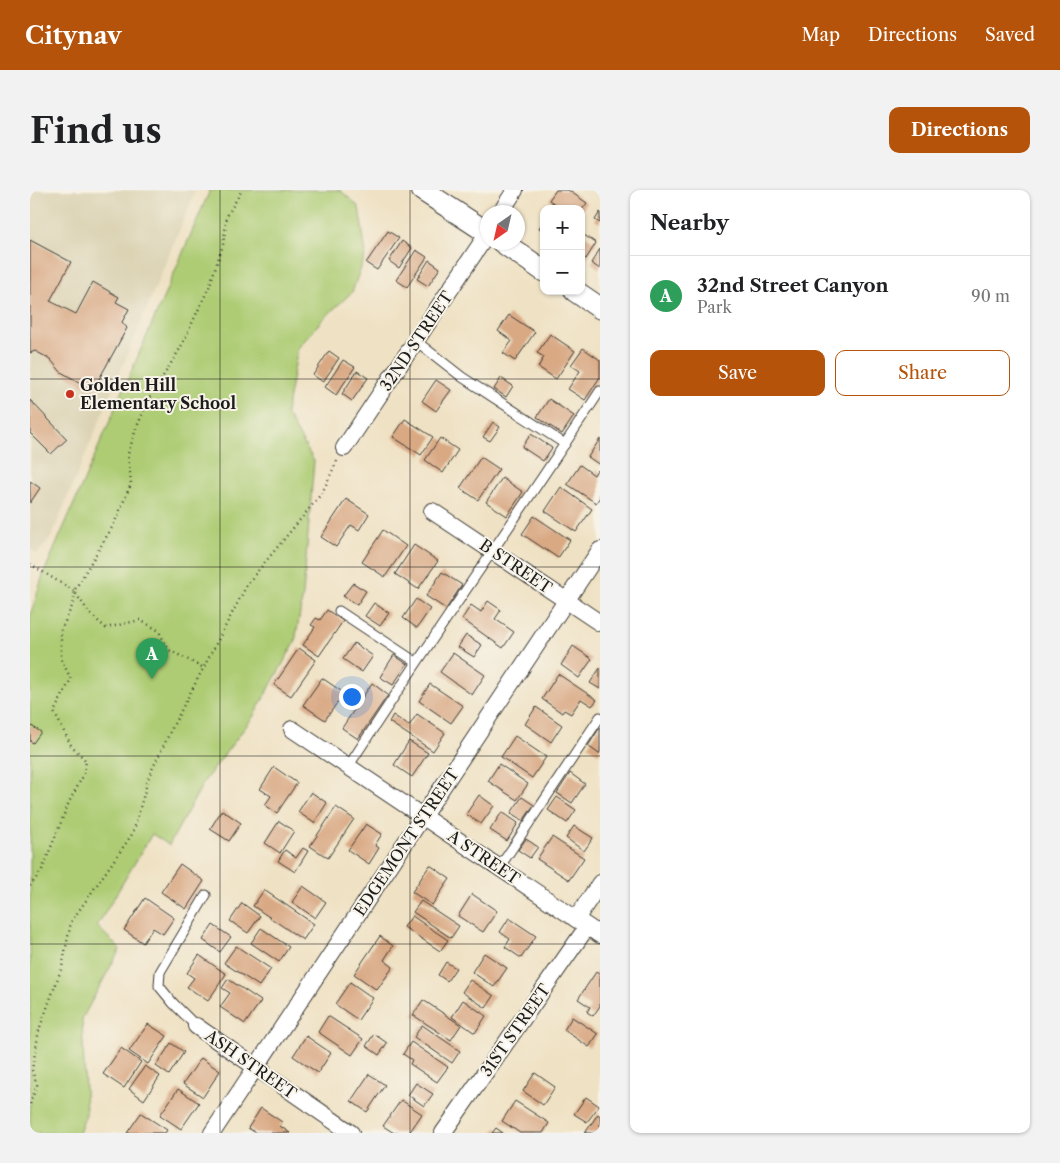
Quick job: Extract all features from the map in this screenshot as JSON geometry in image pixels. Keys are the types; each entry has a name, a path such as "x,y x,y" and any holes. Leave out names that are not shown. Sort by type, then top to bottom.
{"street":[{"path":"422,190 480,228"},
{"path":"506,205 516,190"},
{"name":"32ND STREET","path":"344,448 480,244"},
{"path":"514,250 540,268"},
{"path":"583,295 598,303"},
{"name":"B STREET","path":"432,511 600,623"},
{"name":"EDGEMONT STREET","path":"212,1133 600,550"},
{"name":"A STREET","path":"292,729 588,927"},
{"name":"31ST STREET","path":"443,1133 588,927 600,883"},
{"name":"ASH STREET","path":"196,1026 351,1133"}],"lane":[{"path":"416,341 462,377 565,444"},
{"path":"348,767 416,662 600,391"},
{"path":"339,611 416,662"},
{"path":"499,868 600,717"},
{"name":"ASH STREET","path":"196,1026 173,1003 160,986 160,972 206,895"}],"path":[{"path":"30,886 42,870 69,802 84,774 86,761 71,745 54,712 71,679 61,659 61,630 74,602 74,591 114,524 131,484 128,454 136,429 148,401 182,347 209,287 223,245 227,216 242,190"},
{"path":"30,1104 37,1085 32,1070 39,1030 62,967 71,922 133,833 149,776 248,583 322,493 344,448"},
{"path":"30,564 74,591 90,614 106,628 140,620 158,630 169,650 204,668"}],"shaded area":[{"name":"Golden Hill Elementary School","path":"30,190 196,190 51,537 37,554 30,549"}],"green space":[{"path":"210,190 340,190 359,207 366,254 352,292 322,320 298,348 286,413 314,461 303,595 295,642 253,717 205,780 169,845 152,834 97,926 120,949 82,1019 86,1114 79,1133 30,1133 30,616 43,575"}],"building":[{"path":"556,190 568,190 587,203 585,206 556,205 549,200"},
{"path":"600,212 600,223 595,220"},
{"path":"388,231 399,238 377,270 366,263"},
{"path":"585,236 596,243 585,258"},
{"path":"30,240 71,262 50,301 76,314 93,282 119,297 116,302 129,309 122,322 127,328 93,390 61,372 50,359 35,351 30,353"},
{"path":"402,241 412,248 399,268 389,261"},
{"path":"600,249 600,269 591,263"},
{"path":"416,250 427,257 407,287 396,280"},
{"path":"429,260 440,268 428,286 417,279"},
{"path":"509,315 535,332 515,361 503,353 512,341 498,331"},
{"path":"550,334 575,351 556,379 538,367 544,357 537,353"},
{"path":"583,348 600,360 600,377 585,400 568,389 580,371 571,365"},
{"path":"329,351 339,358 323,382 313,375"},
{"path":"343,360 355,367 336,395 325,387"},
{"path":"357,371 368,378 352,401 342,394"},
{"path":"501,378 513,386 506,397 494,389"},
{"path":"436,380 451,390 436,411 422,401"},
{"path":"549,399 574,416 562,434 537,417"},
{"path":"30,400 67,439 51,454 30,433"},
{"path":"405,419 433,437 421,455 393,437"},
{"path":"493,422 500,427 490,441 483,437"},
{"path":"531,434 552,448 543,461 522,447"},
{"path":"440,438 458,450 443,473 425,460"},
{"path":"600,439 600,465 588,457"},
{"path":"481,457 499,469 478,500 460,488"},
{"path":"580,465 594,475 597,470 600,472 600,497 596,503 567,484"},
{"path":"502,478 523,492 507,516 486,502"},
{"path":"30,481 40,488 30,503"},
{"path":"561,487 592,509 576,532 545,511"},
{"path":"346,499 369,514 359,530 351,525 336,547 321,537"},
{"path":"534,516 570,540 558,558 522,534"},
{"path":"383,530 406,546 385,577 362,562"},
{"path":"414,545 438,561 418,589 395,574"},
{"path":"442,572 462,585 446,609 426,596"},
{"path":"353,583 366,591 357,605 343,596"},
{"path":"416,599 430,609 417,628 403,618"},
{"path":"488,601 501,610 495,619 514,632 503,648 462,619 471,605 481,612"},
{"path":"374,603 389,613 380,626 365,616"},
{"path":"327,610 343,621 319,656 303,645 315,627 311,625 316,618 320,620"},
{"path":"466,635 482,645 474,657 458,647"},
{"path":"354,643 373,656 362,672 343,659"},
{"path":"573,646 592,659 579,678 561,665"},
{"path":"299,648 316,660 291,696 274,685"},
{"path":"453,653 485,675 472,695 440,672"},
{"path":"394,655 407,664 393,685 380,677"},
{"path":"600,668 600,689 590,683"},
{"path":"558,674 597,700 592,706 581,699 571,714 564,710 562,713 542,699"},
{"path":"322,678 344,693 325,720 303,705"},
{"path":"372,683 388,695 358,739 342,728"},
{"path":"430,684 463,706 451,723 419,701"},
{"path":"536,707 562,725 551,742 525,724"},
{"path":"417,714 445,733 433,751 389,722 393,715 409,726"},
{"path":"30,725 41,732 33,743 30,741"},
{"path":"600,727 600,752 599,754 588,746"},
{"path":"515,736 546,757 532,778 501,757"},
{"path":"409,741 428,753 412,777 394,765"},
{"path":"499,764 528,784 517,800 488,781"},
{"path":"274,767 297,783 277,813 265,805 271,796 260,789"},
{"path":"570,773 585,784 572,803 557,793"},
{"path":"311,792 327,803 314,823 298,812"},
{"path":"479,795 494,806 481,824 466,814"},
{"path":"522,797 534,805 523,821 511,813"},
{"path":"557,797 576,810 567,823 548,810"},
{"path":"336,807 354,819 328,858 310,846"},
{"path":"222,810 241,823 229,841 210,829"},
{"path":"502,812 518,823 507,841 490,830"},
{"path":"279,821 294,831 280,853 265,843"},
{"path":"366,824 382,834 375,845 379,848 369,864 348,850"},
{"path":"574,826 593,838 584,851 566,838"},
{"path":"552,837 584,858 569,880 537,859"},
{"path":"526,839 538,847 530,858 518,850"},
{"path":"303,848 308,851 295,872 278,861 285,850 296,858"},
{"path":"180,864 204,881 186,909 161,892"},
{"path":"430,865 450,879 432,905 412,892"},
{"path":"303,886 326,902 315,918 292,902"},
{"path":"264,890 314,924 303,940 253,906"},
{"path":"472,894 497,911 483,932 458,916"},
{"path":"145,898 174,918 163,934 153,928 143,943 124,930"},
{"path":"421,901 459,926 451,938 413,912"},
{"path":"242,903 260,916 248,933 230,921"},
{"path":"412,916 448,940 440,951 404,927"},
{"path":"509,918 536,936 521,958 505,947 510,939 500,932"},
{"path":"213,925 231,937 220,952 203,940"},
{"path":"261,928 289,947 279,962 251,943"},
{"path":"380,936 393,946 384,960 393,967 377,990 354,974"},
{"path":"236,946 271,969 259,986 224,963"},
{"path":"484,953 507,968 494,987 472,972"},
{"path":"199,955 226,974 208,1001 187,987 194,978 187,973"},
{"path":"446,962 456,968 447,981 438,975"},
{"path":"596,972 600,975 600,1006 593,1016 587,1012 590,1007 578,999"},
{"path":"228,979 261,1001 245,1024 220,1007 230,993 222,988"},
{"path":"470,980 494,996 486,1008 462,992"},
{"path":"350,982 373,998 358,1020 335,1004"},
{"path":"423,1000 461,1025 451,1040 413,1015"},
{"path":"463,1000 486,1016 475,1033 452,1017"},
{"path":"328,1016 363,1039 352,1055 318,1032"},
{"path":"572,1017 598,1034 589,1047 564,1030"},
{"path":"148,1024 167,1036 148,1064 129,1051"},
{"path":"422,1025 460,1051 452,1063 414,1037"},
{"path":"374,1034 387,1043 379,1055 366,1046"},
{"path":"306,1036 331,1053 318,1073 293,1056"},
{"path":"411,1042 448,1067 437,1082 410,1064 412,1060 403,1054"},
{"path":"171,1043 184,1052 169,1075 156,1066"},
{"path":"121,1048 141,1062 124,1088 103,1074"},
{"path":"201,1058 220,1071 203,1097 183,1084"},
{"path":"145,1066 160,1076 144,1100 129,1089"},
{"path":"535,1073 555,1087 543,1105 523,1091"},
{"path":"369,1074 385,1085 367,1112 351,1101"},
{"path":"416,1083 433,1094 424,1106 408,1095"},
{"path":"178,1089 199,1103 181,1129 160,1115"},
{"path":"586,1097 599,1106 587,1122 574,1114"},
{"path":"401,1100 422,1114 409,1133 394,1133 383,1126"},
{"path":"515,1101 549,1123 543,1133 520,1133 502,1121"},
{"path":"261,1108 282,1122 280,1126 290,1133 256,1133 248,1128"},
{"path":"141,1113 167,1130 165,1133 127,1133"},
{"path":"598,1114 600,1116 600,1133 585,1133"},
{"path":"496,1128 503,1133 492,1133"}],"place":[{"name":"Golden Hill Elementary School","path":"70,394"},
{"name":"32nd Street Canyon","path":"152,679"}]}
